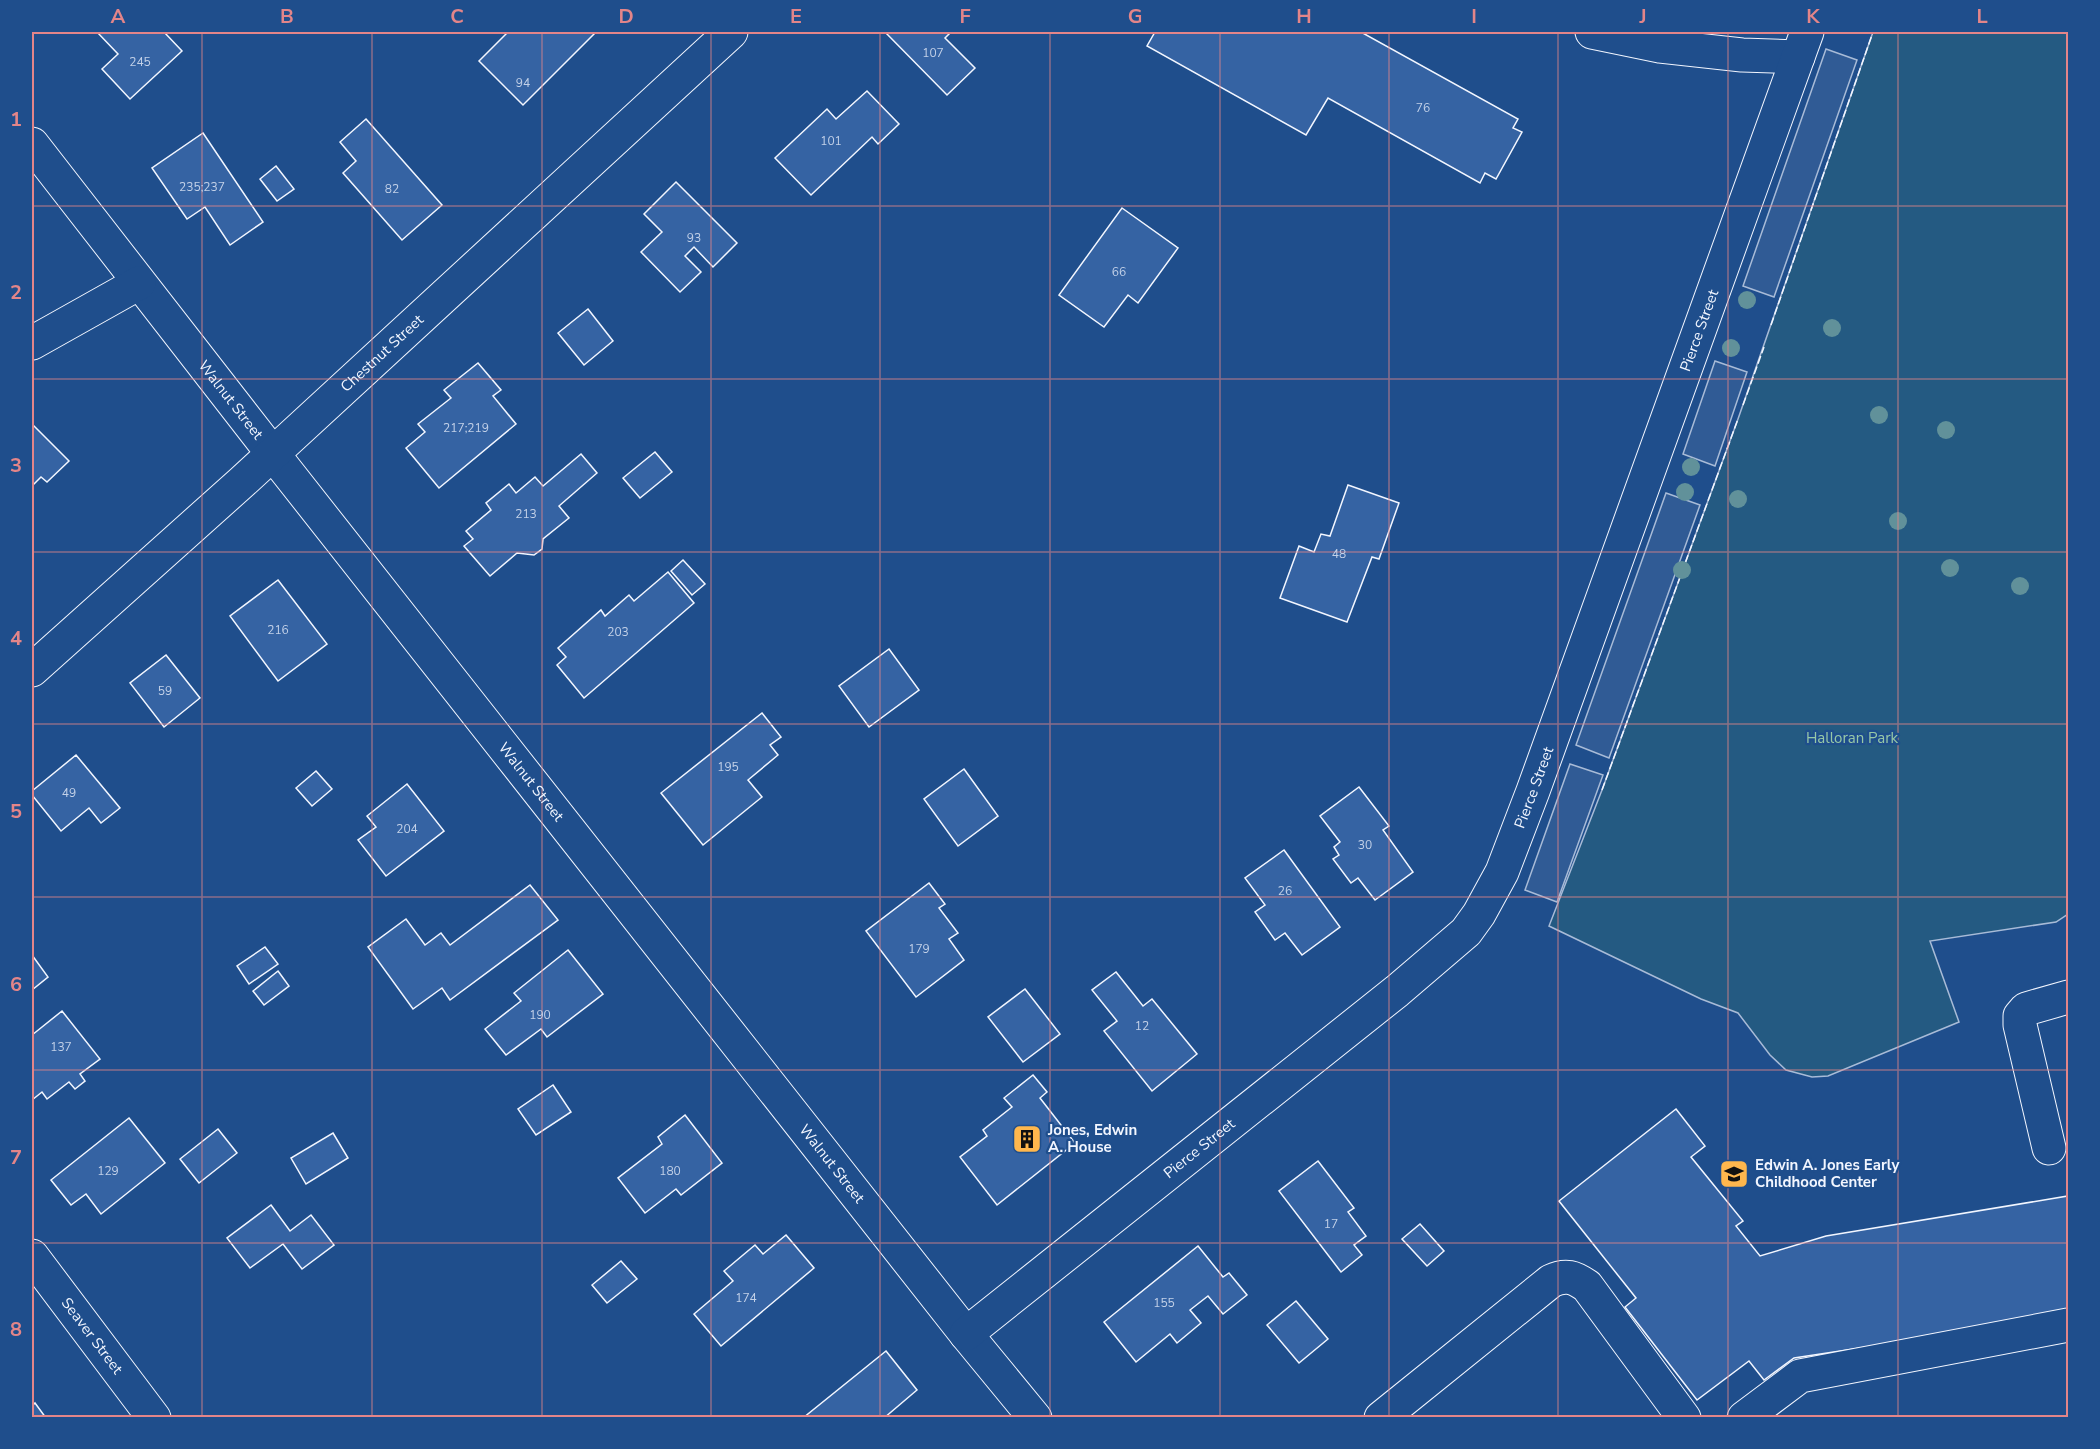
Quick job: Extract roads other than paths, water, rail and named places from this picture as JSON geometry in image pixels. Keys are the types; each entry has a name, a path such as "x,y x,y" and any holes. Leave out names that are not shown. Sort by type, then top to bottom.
{"street":[{"name":"Chestnut Street","path":"32,670 273,454 731,32"},
{"path":"1592,32 1660,46 1742,55 1803,44"},
{"name":"Pierce Street","path":"966,1334 1397,991 1466,932 1483,908 1502,872 1533,791 1803,44"},
{"name":"Walnut Street","path":"32,144 273,454 966,1334 1035,1418"},
{"path":"32,343 139,283"},
{"path":"2049,1148 2020,1025 2020,1016 2026,1009 2068,997"},
{"name":"Seaver Street","path":"32,1256 154,1418"},
{"path":"1381,1418 1551,1281 1571,1276 1587,1286 1684,1418"},
{"path":"1744,1418 1800,1376 2068,1324"}],"place":[{"name":"Jones, Edwin A. House","path":"1027,1139"},
{"name":"Edwin A. Jones Early Childhood Center","path":"1734,1174"}],"park label":[{"name":"Halloran Park","path":"1852,738"}]}
